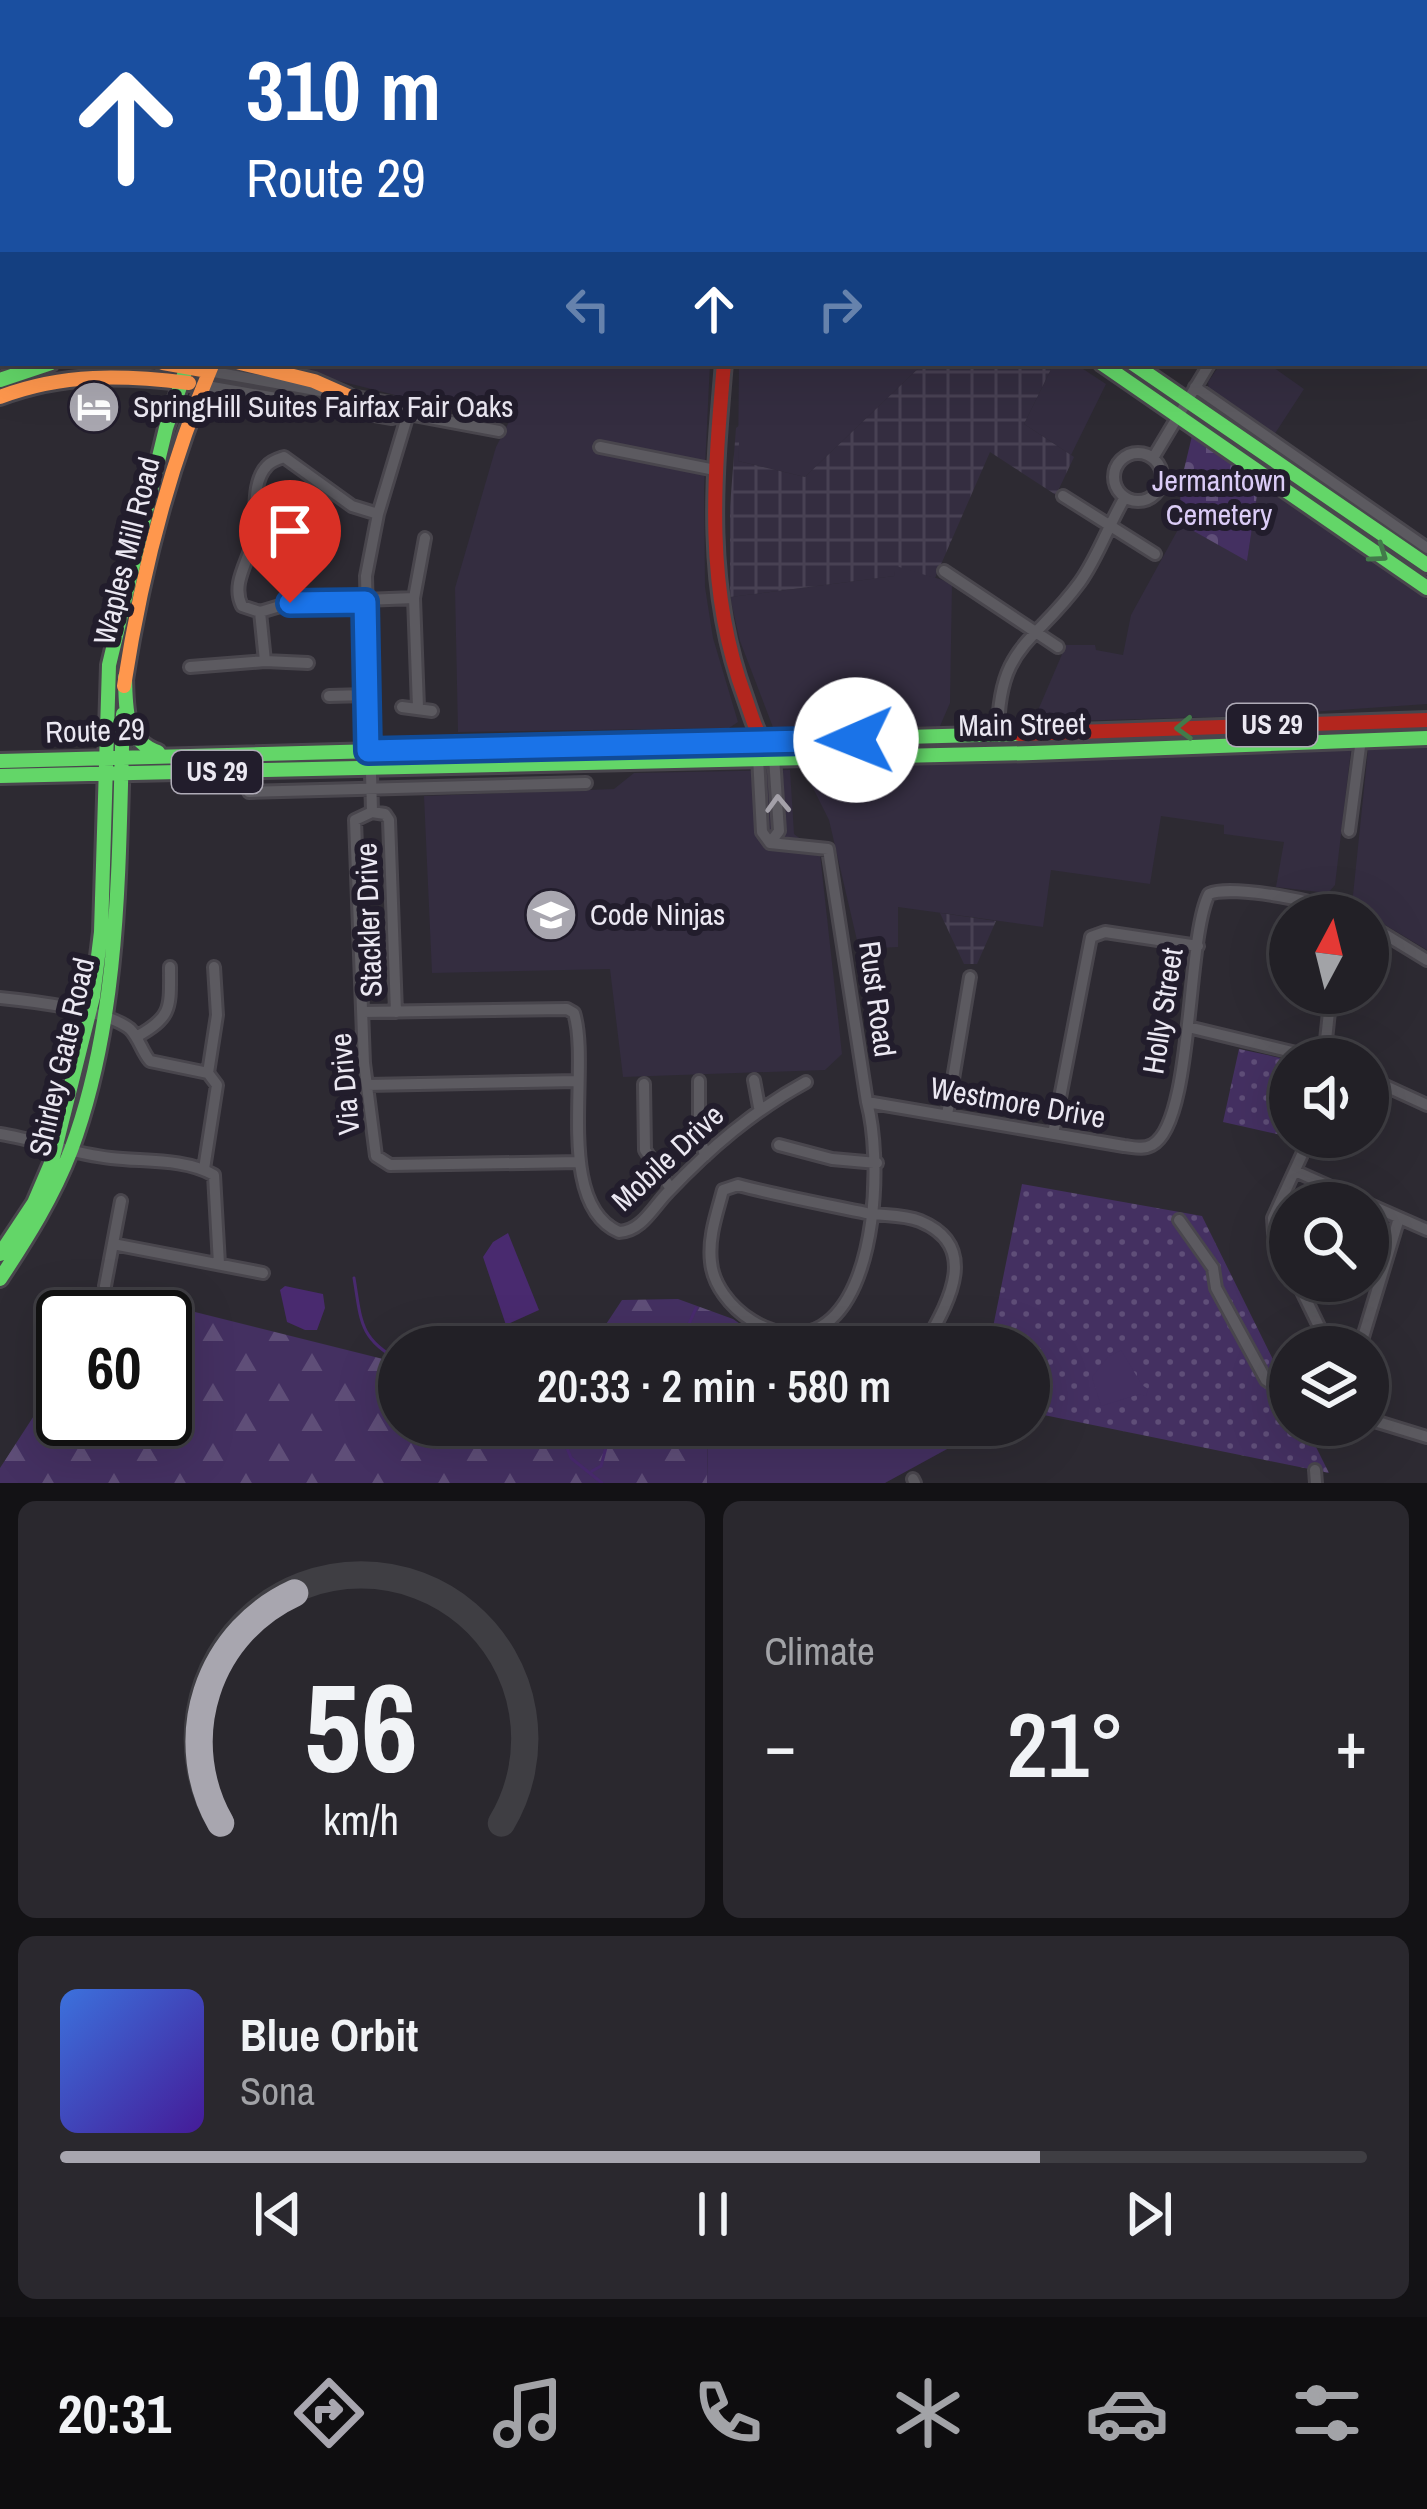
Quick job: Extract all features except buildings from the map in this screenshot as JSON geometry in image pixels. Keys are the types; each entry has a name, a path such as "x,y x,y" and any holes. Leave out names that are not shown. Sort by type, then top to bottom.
{"main road":[{"path":"0,380 42,366"},
{"name":"Waples Mill Road","path":"113,766 109,665 117,619 186,366"},
{"path":"252,366 314,381 348,396"},
{"path":"724,366 716,470 716,586 722,624 766,757"},
{"path":"1108,366 1187,400 1332,521 1427,588"},
{"path":"1136,366 1260,453 1347,501 1427,565"},
{"path":"0,398 26,386 77,375 181,382 208,373"},
{"name":"Waples Mill Road","path":"113,766 134,623 183,432 208,373"},
{"path":"125,677 128,724 135,742 147,750 196,756"},
{"name":"Main Street","path":"477,756 761,740 1427,720"},
{"name":"Main Street","path":"477,756 766,757 1427,738"},
{"name":"Route 29","path":"0,776 196,756 368,751 477,756"},
{"name":"Route 29","path":"0,761 370,768 477,756"},
{"name":"Shirley Gate Road","path":"0,1279 47,1210 96,1016 113,766"},
{"name":"Shirley Gate Road","path":"0,1254 66,1147"}],"street":[{"path":"1154,458 1208,366"},
{"path":"208,373 395,404 408,414"},
{"path":"208,373 392,418 408,414 499,431"},
{"path":"1187,400 1270,439 1347,501 1427,548"},
{"name":"Stackler Drive","path":"396,1012 389,820 385,814 372,812 365,602 377,514 408,414"},
{"path":"1260,453 1270,439"},
{"path":"601,447 716,470"},
{"path":"1131,454 1154,458 1162,472 1160,488 1148,499 1125,497 1115,485 1119,463 1131,454"},
{"path":"377,514 352,506 284,457 269,463 263,470 253,541 244,560 238,598 242,606 260,612 290,603 414,598"},
{"path":"1063,496 1155,554"},
{"path":"998,735 999,691 1010,662 1082,579 1125,497"},
{"path":"1332,521 1347,501"},
{"path":"418,707 414,598 425,538"},
{"path":"944,571 1058,647"},
{"path":"260,612 265,661"},
{"path":"190,667 308,663"},
{"path":"328,696 367,695"},
{"path":"402,707 432,711"},
{"path":"1349,831 1361,722"},
{"name":"Rust Road","path":"766,757 779,832 770,843 828,849 875,1132 874,1214"},
{"path":"249,792 586,783"},
{"name":"Via Drive","path":"372,812 355,820 367,1084 375,1152 384,1164 580,1162"},
{"name":"Holly Street","path":"1158,1140 1171,1113 1188,1027 1205,900 1214,890 1269,897"},
{"path":"1053,1133 1091,937 1106,932 1198,946"},
{"path":"1389,937 1427,960"},
{"path":"136,1037 163,1020 169,1010 170,967"},
{"path":"208,1073 217,1015 214,967"},
{"path":"947,1115 970,977"},
{"path":"0,998 96,1016 126,1027 150,1061 208,1073 217,1085 204,1169"},
{"name":"Mobile Drive","path":"363,1012 571,1010 577,1020 580,1162 596,1209 617,1232 637,1227 670,1189 759,1107 806,1082"},
{"path":"1188,1027 1269,1046"},
{"path":"754,1080 759,1107"},
{"path":"367,1084 578,1081"},
{"path":"699,1081 699,1132 705,1156"},
{"path":"644,1084 645,1150 670,1189"},
{"path":"1389,1088 1427,1105"},
{"name":"Westmore Drive","path":"867,1102 1140,1148 1158,1140"},
{"path":"0,1134 111,1158 204,1169 217,1180 219,1264"},
{"path":"779,1145 832,1159 877,1162"},
{"path":"1290,1182 1300,1158"},
{"path":"1294,1171 1319,1182"},
{"path":"874,1214 847,1300 820,1328 788,1333 771,1329 736,1308 714,1279 711,1238 723,1190 729,1186 920,1220 942,1237 956,1271 954,1290 935,1326"},
{"path":"105,1286 121,1202"},
{"path":"1389,1213 1427,1231"},
{"path":"1367,1326 1400,1218"},
{"path":"1179,1220 1213,1268 1216,1288 1269,1383"},
{"path":"113,1244 263,1273"},
{"path":"1389,1425 1427,1437"}],"shaded area":[{"path":"280,366 710,366 705,587 713,638 738,722 729,728 458,732 455,588 496,447 512,416 395,395"},
{"path":"739,366 921,366 805,477 738,461"},
{"path":"921,366 1053,366 1024,424 1074,457 1056,495 990,452 935,578 896,566 894,576 730,597 736,428 740,425 738,461 805,477"},
{"path":"1053,366 1079,366 1106,384 1071,455 1024,424"},
{"path":"1219,366 1271,366 1304,389 1274,435 1209,389 1208,382"},
{"path":"1259,482 1427,599 1427,704 1250,716 1033,722 1066,645 1095,645 1096,650 1123,655 1131,615 1181,524 1247,560"},
{"path":"895,565 952,583 950,703 940,726 774,730 740,641 730,597 894,576"},
{"path":"1427,748 1427,950 1389,927 1389,894 1353,894 1368,750"},
{"path":"1351,750 1335,885 1328,893 1276,887 1284,842 1224,834 1224,825 1161,816 1150,884 1051,870 1043,927 898,907 898,947 859,949 829,820 809,780 814,769 887,763"},
{"path":"790,770 794,834 820,854 842,1054 825,1070 623,1077 610,969 432,973 424,796 614,789 634,773"},
{"path":"940,913 996,921 977,964 964,964"},
{"path":"508,1233 539,1310 506,1325 483,1257 493,1242"},
{"path":"285,1286 323,1294 325,1308 317,1330 287,1322 280,1290"}],"green space":[{"name":"Jermantown Cemetery","path":"1192,436 1259,482 1247,561 1181,524 1180,486"},
{"path":"1239,1049 1269,1055 1269,1132 1223,1122"},
{"path":"1022,1184 1202,1216 1269,1352 1269,1446 1316,1446 1329,1473 1050,1416 1050,1326 993,1326"},
{"path":"678,1299 743,1326 605,1326 622,1300"},
{"path":"192,1311 378,1358 378,1446 708,1446 707,1483 0,1483 0,1468 36,1413 36,1446 192,1446"},
{"path":"1121,1350 1148,1389 1146,1396 1101,1406 1092,1377 1108,1357"},
{"path":"708,1446 953,1446 885,1483 707,1483"}],"waterway":[{"path":"354,1278 364,1327 378,1346"},
{"path":"688,1326 696,1308"},
{"path":"566,1446 571,1458 602,1483"},
{"path":"592,1471 601,1466 606,1446"}],"traffic: fast":[{"path":"0,380 42,366"},
{"path":"0,1254 34,1203 52,1161 93,997 101,932 109,665 166,428 187,366"},
{"path":"1105,366 1427,588"},
{"path":"1136,366 1427,565"},
{"path":"125,677 133,731 158,752"},
{"path":"0,1279 64,1167 88,1098 100,1044 118,880 123,714"},
{"path":"0,761 1019,734"},
{"path":"0,776 1033,753 1427,738"}],"traffic: slow":[{"path":"180,366 208,371"},
{"path":"124,686 158,522 212,366"},
{"path":"252,366 314,381 348,396"},
{"path":"0,397 93,378 189,383"}],"traffic: jam":[{"path":"724,366 715,490 718,573 732,656 767,748"},
{"path":"1019,734 1427,720"}],"place":[{"name":"SpringHill Suites Fairfax Fair Oaks","path":"94,407"},
{"name":"Code Ninjas","path":"551,915"}],"route":[{"path":"290,603 365,602 368,751 856,740"}]}
